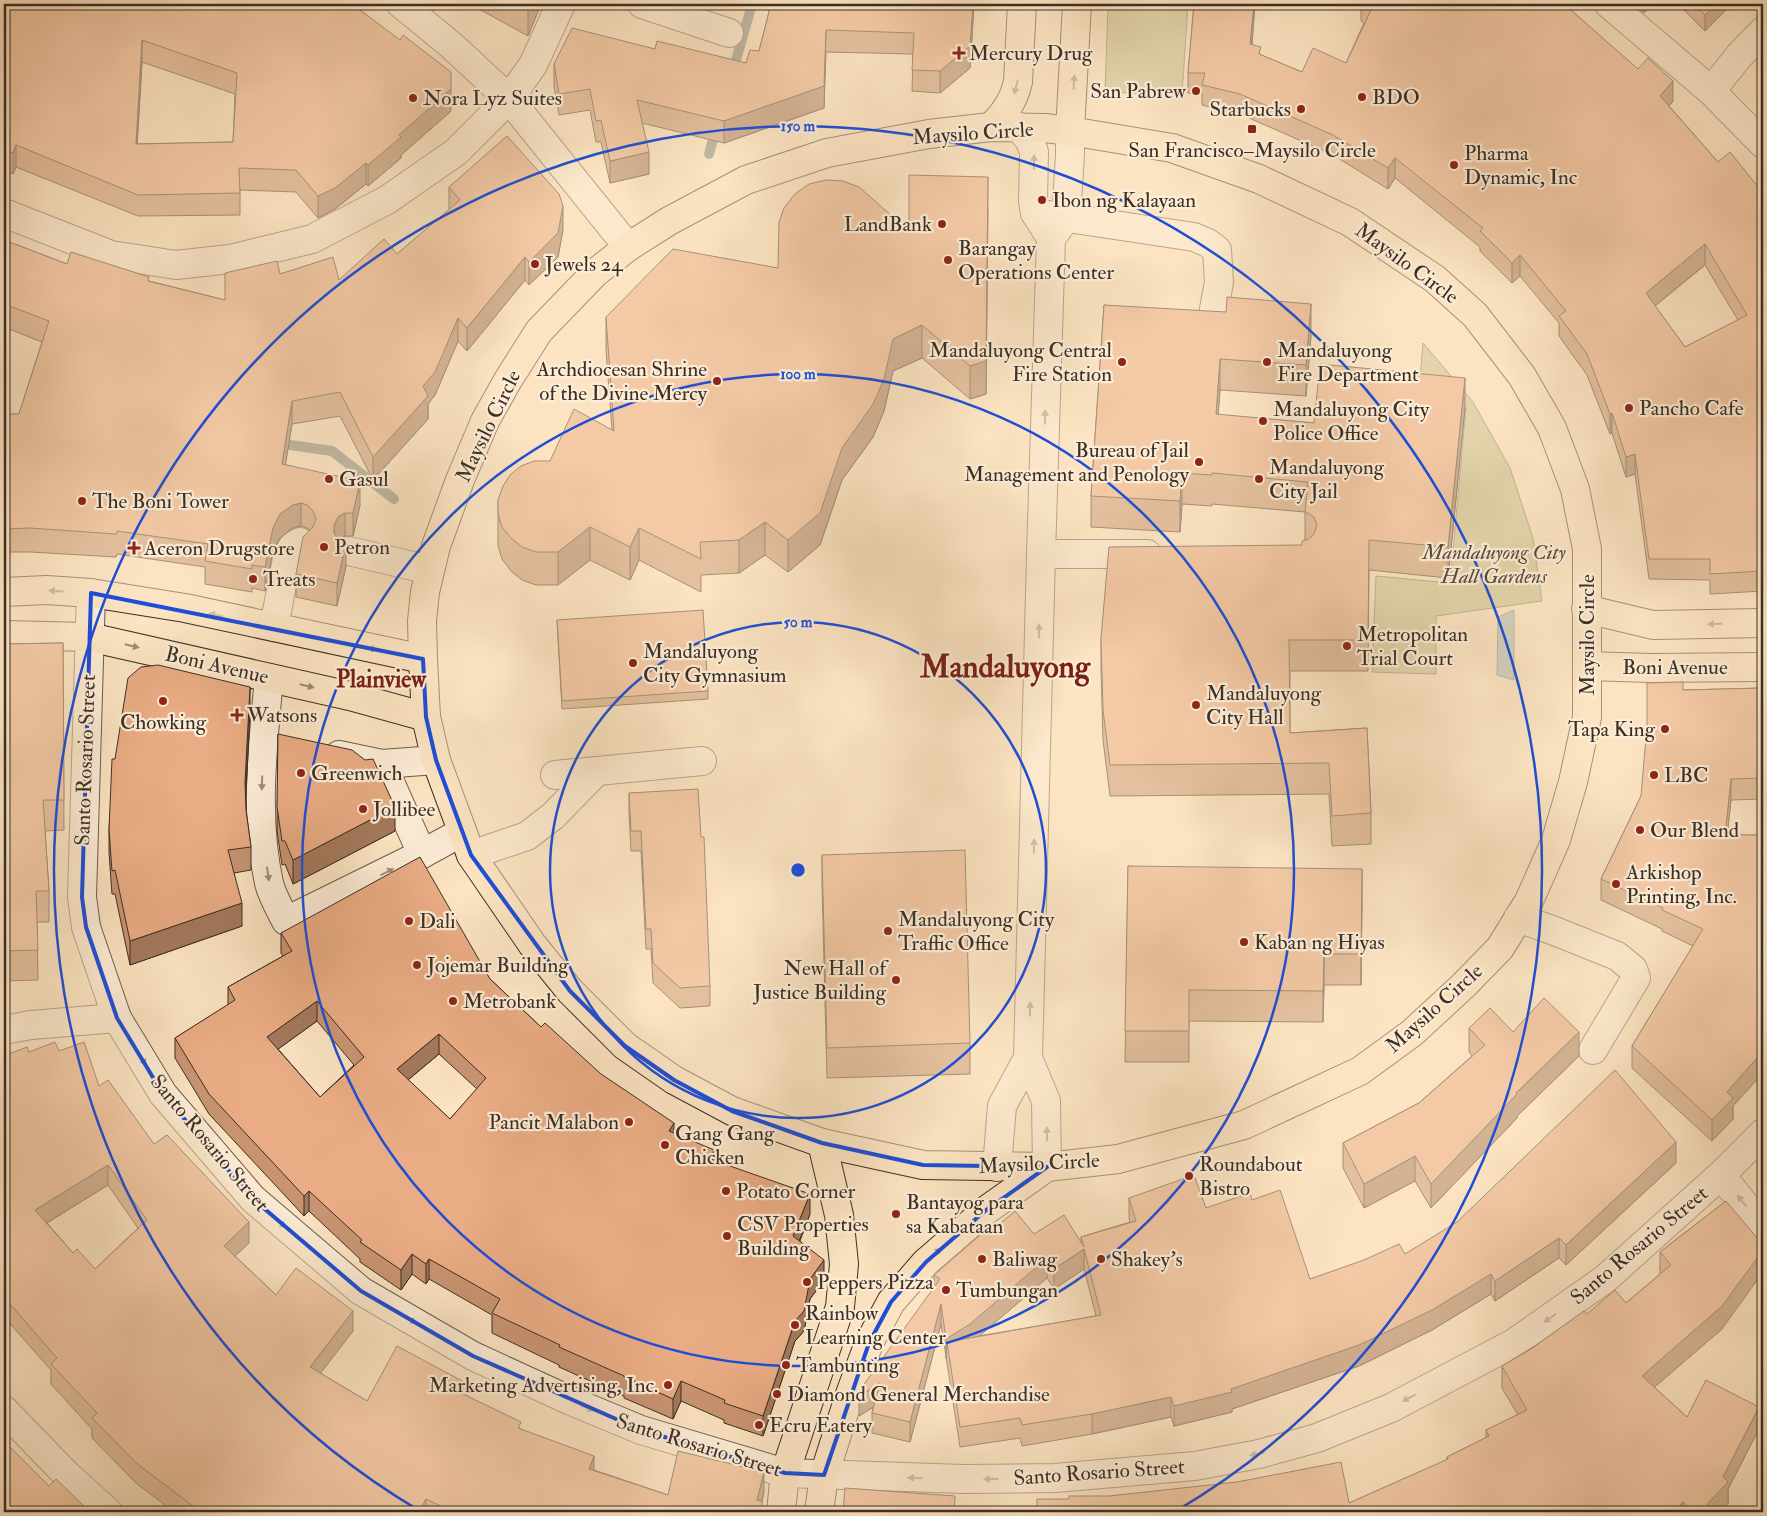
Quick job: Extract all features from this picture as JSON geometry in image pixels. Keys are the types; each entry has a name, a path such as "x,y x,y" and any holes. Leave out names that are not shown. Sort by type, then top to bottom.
{"main road":[{"path":"991,127 1001,117 1015,93 1018,82 1022,4"},
{"path":"1070,131 1077,4"},
{"name":"Maysilo Circle","path":"991,127 1019,127 1070,131 1172,148 1259,179 1350,222 1435,279 1475,315 1522,376 1552,428 1575,488 1587,549 1587,716 1573,782 1556,840 1529,901 1500,948 1464,985 1412,1033 1360,1071 1244,1125 1118,1159 1047,1167 924,1165 822,1143 732,1111 674,1080 625,1046 570,991 532,944 467,843 436,760 426,717 422,621 425,592 436,546 460,480 485,421 539,331 596,273 628,247 669,221 746,180 828,153 929,134 991,127"},
{"path":"4,592 46,590 91,593 185,608 423,659"},
{"name":"Boni Avenue","path":"1586,609 1653,625 1763,623"},
{"name":"Boni Avenue","path":"4,635 89,637 350,696 426,717"},
{"name":"Boni Avenue","path":"1587,666 1651,668 1763,667"},
{"path":"780,1512 785,1473 841,1298 844,1264 839,1215 822,1143"},
{"path":"819,1512 824,1475 850,1394 869,1343 891,1302 933,1255 984,1211 1047,1167"}],"street":[{"path":"401,4 451,45 509,99 628,247"},
{"path":"4,213 110,255 176,265 230,259 312,239 387,200 456,152 509,99 533,65 561,4"},
{"path":"642,4 729,33"},
{"path":"1609,4 1711,91 1763,144"},
{"path":"1711,91 1739,56 1763,32"},
{"path":"1019,127 1030,141 1034,152 1033,201 1035,213 1058,228 1194,237 1208,243 1217,250 1219,282 1214,309"},
{"path":"1047,1167 1046,1101 1028,1058 1040,554 1058,228 1070,154 1070,131"},
{"path":"274,627 288,554 293,546 300,542"},
{"path":"349,551 430,570"},
{"path":"1040,554 1167,554"},
{"name":"Santo Rosario Street","path":"91,593 82,897 86,927 117,1018 163,1094 252,1199 361,1291 472,1356 571,1401 641,1430 785,1473 824,1475 964,1479 1055,1478 1194,1466 1259,1454 1317,1438 1391,1408 1514,1343 1606,1279 1722,1175 1763,1133"},
{"path":"269,678 264,739 261,826 269,884 286,921 422,854 467,843 527,836 553,816 597,771"},
{"path":"264,739 291,745"},
{"path":"318,751 382,764 436,760"},
{"path":"555,775 702,761"},
{"path":"382,764 422,854"},
{"path":"1518,918 1617,956 1633,970 1636,978 1593,1050"},
{"path":"4,1030 31,1025 117,1018"},
{"path":"997,1167 1002,1106 1028,1058"},
{"path":"1722,1175 1763,1228"},
{"path":"4,1410 66,1474 108,1512"}],"highlighted area":[{"path":"91,593 423,659 426,717 436,760 471,855 570,991 625,1046 674,1080 732,1111 822,1143 923,1165 1047,1167 985,1211 926,1262 891,1302 869,1343 824,1475 785,1473 641,1430 473,1356 361,1291 253,1199 163,1094 117,1018 86,927 82,897"}],"green space":[{"path":"1108,4 1188,4 1182,95 1105,92"},
{"name":"Mandaluyong City Hall Gardens","path":"1423,343 1473,402 1510,468 1533,538 1542,601 1436,616 1436,674 1372,672 1376,576 1450,583 1466,408 1418,403"}],"water":[{"path":"1514,610 1514,680 1497,675 1498,617"}],"building":[{"path":"4,4 352,4 400,40 403,35 451,72 451,89 399,135 401,137 368,165 366,163 335,188 318,196 296,170 239,168 240,193 138,195 16,145 13,153 4,150","holes":["142,40 237,73 233,142 136,144"]},
{"path":"521,4 530,4 528,8"},
{"path":"771,4 973,4 970,46 940,71 912,70 914,33 826,30 824,86 724,121 637,100 649,152 610,161 601,120 596,121 590,89 559,94 554,64 572,28 655,49 657,41 746,63 750,50 759,51"},
{"path":"1194,4 1254,4 1250,44 1261,47 1259,54 1302,72 1313,48 1346,63 1372,8 1366,4 1564,4 1638,69 1648,58 1673,81 1660,96 1718,162 1730,152 1763,193 1763,571 1710,574 1710,559 1649,559 1635,454 1626,457 1612,413 1610,414 1587,354 1559,316 1566,311 1520,255 1512,263 1480,231 1483,228 1395,158 1388,168 1333,135 1240,94 1202,85 1205,73 1188,73","holes":["1705,244 1747,315 1685,347 1646,293"]},
{"path":"1694,4 1716,4 1705,15"},
{"path":"507,136 559,194 563,206 558,233 529,262 525,257 467,328 458,318 435,372 423,386 428,396 373,457 340,392 292,401 282,464 360,481 353,513 345,513 338,517 334,525 334,533 338,539 346,543 337,583 296,574 303,537 313,527 316,519 313,511 307,505 301,503 293,505 280,514 273,528 265,567 252,565 252,569 205,561 208,544 117,531 116,534 30,528 4,529 4,414 19,414 49,321 4,304 4,240 67,264 71,252 149,277 148,281 225,300 225,273 277,261 280,274 333,257 339,280 384,239 397,254 460,200 449,187"},
{"path":"909,175 988,177 986,361 970,366 922,325 893,339 884,379 873,404 842,448 820,513 788,540 765,522 739,540 700,542 701,559 639,528 630,547 590,527 558,552 536,552 522,547 511,538 502,527 498,513 498,500 503,486 510,475 521,466 534,461 550,461 574,409 614,431 606,317 673,249 778,268 779,222 784,208 795,194 809,184 826,180 843,181 859,187 909,231"},
{"path":"1227,297 1311,304 1306,365 1220,359 1216,414 1314,423 1320,364 1465,378 1448,547 1369,540 1368,640 1289,640 1290,733 1367,728 1371,813 1332,816 1329,763 1110,765 1103,710 1101,638 1109,547 1302,545 1302,541 1309,539 1314,534 1317,525 1314,517 1305,511 1308,482 1212,473 1212,475 1182,473 1180,501 1091,496 1104,305 1226,312"},
{"name":"Mandaluyong City Gymnasium","path":"703,610 708,691 562,701 557,620"},
{"path":"63,643 64,800 43,800 49,891 36,891 38,950 4,951 4,644"},
{"path":"158,665 250,687 245,782 246,810 251,847 228,850 242,903 130,941 115,870 112,871 109,829 112,759 115,759 128,678 141,667"},
{"path":"1683,682 1683,690 1763,688 1763,778 1731,779 1725,835 1763,835 1763,1051 1727,1092 1733,1098 1712,1120 1632,1046 1703,929 1601,879 1641,796 1647,726 1647,683"},
{"path":"278,734 352,750 365,760 373,759 395,807 293,860 285,841 282,841 277,807"},
{"path":"698,789 701,837 704,837 710,986 680,988 653,963 651,929 646,929 641,831 631,831 629,793"},
{"name":"New Hall of Justice Building","path":"965,850 970,1043 827,1048 822,855"},
{"path":"420,857 490,979 541,1027 545,1023 601,1074 674,1123 669,1131 714,1150 710,1159 810,1194 793,1236 824,1260 810,1279 804,1311 795,1321 763,1416 724,1403 725,1400 681,1381 673,1399 559,1347 560,1345 492,1313 500,1299 429,1259 426,1264 412,1254 401,1270 360,1242 362,1240 309,1191 304,1196 209,1094 175,1038 235,1000 228,987 292,951 281,933","holes":["317,1001 364,1057 320,1097 267,1037","439,1034 486,1078 450,1119 397,1069"]},
{"name":"Kaban ng Hiyas","path":"1128,866 1362,869 1361,954 1324,954 1323,991 1189,990 1189,1031 1125,1031"},
{"path":"1544,998 1579,1032 1516,1093 1431,1184 1415,1156 1364,1184 1343,1143 1419,1103 1485,1045 1469,1028 1490,1008 1513,1032"},
{"path":"55,1042 59,1051 84,1042 99,1086 108,1080 154,1144 167,1135 249,1222 224,1246 276,1295 296,1268 353,1311 310,1367 367,1401 397,1346 464,1382 459,1392 521,1422 518,1428 594,1456 589,1469 668,1495 678,1451 764,1472 757,1500 762,1501 762,1512 453,1512 426,1499 419,1512 201,1512 136,1463 92,1418 97,1413 51,1364 57,1358 4,1297 4,1056 27,1047 29,1052","holes":["108,1165 147,1220 95,1269 77,1249 73,1253 35,1210"]},
{"path":"1615,1070 1676,1142 1566,1245 1559,1238 1495,1281 1491,1274 1432,1310 1359,1345 1231,1389 1232,1392 1174,1406 1171,1397 1092,1414 1022,1425 1020,1418 960,1427 947,1342 1101,1315 1084,1249 1054,1269 1047,1258 970,1324 946,1339 941,1304 910,1422 872,1413 880,1383 859,1396 862,1387 940,1279 934,1275 987,1229 990,1232 1015,1211 1034,1234 1064,1215 1084,1247 1081,1237 1136,1221 1129,1198 1194,1175 1206,1208 1250,1193 1252,1200 1280,1190 1310,1279 1364,1260 1399,1244 1405,1254 1457,1222"},
{"path":"1763,1161 1763,1170 1759,1165"},
{"path":"1726,1201 1763,1245 1763,1250 1722,1306 1642,1376 1687,1417 1706,1380 1759,1407 1723,1477 1728,1482 1700,1512 1693,1512 1683,1502 1673,1512 1037,1512 1037,1499 1069,1499 1069,1496 1109,1496 1237,1482 1341,1462 1349,1503 1448,1459 1447,1457 1489,1436 1486,1430 1527,1410 1502,1366 1531,1349 1584,1311 1587,1314 1615,1290 1626,1303 1671,1265 1660,1252"},
{"path":"4,1437 8,1441 6,1443 49,1486 56,1479 90,1512 4,1512"},
{"path":"845,1488 955,1496 954,1512 843,1512"}],"waterway":[{"path":"732,74 752,4"},
{"path":"709,154 716,128"},
{"path":"276,443 332,451 394,499"}],"place":[{"name":"Mercury Drug","path":"959,53"},
{"name":"San Pabrew","path":"1196,91"},
{"name":"BDO","path":"1362,97"},
{"name":"Nora Lyz Suites","path":"413,98"},
{"name":"Starbucks","path":"1301,109"},
{"name":"San Francisco–Maysilo Circle","path":"1252,129"},
{"name":"Pharma Dynamic, Inc","path":"1454,165"},
{"name":"Ibon ng Kalayaan","path":"1042,200"},
{"name":"LandBank","path":"942,224"},
{"name":"Barangay Operations Center","path":"948,260"},
{"name":"Jewels 24","path":"535,264"},
{"name":"Mandaluyong Central Fire Station","path":"1122,362"},
{"name":"Mandaluyong Fire Department","path":"1267,362"},
{"name":"Archdiocesan Shrine of the Divine Mercy","path":"717,381"},
{"name":"Pancho Cafe","path":"1629,408"},
{"name":"Mandaluyong City Police Office","path":"1263,421"},
{"name":"Bureau of Jail Management and Penology","path":"1199,462"},
{"name":"Gasul","path":"329,479"},
{"name":"Mandaluyong City Jail","path":"1259,479"},
{"name":"The Boni Tower","path":"82,501"},
{"name":"Petron","path":"324,547"},
{"name":"Aceron Drugstore","path":"134,548"},
{"name":"Treats","path":"253,579"},
{"name":"Metropolitan Trial Court","path":"1347,646"},
{"name":"Mandaluyong City Gymnasium","path":"633,663"},
{"name":"Chowking","path":"163,701"},
{"name":"Mandaluyong City Hall","path":"1196,705"},
{"name":"Watsons","path":"237,715"},
{"name":"Tapa King","path":"1665,729"},
{"name":"Greenwich","path":"301,773"},
{"name":"LBC","path":"1654,775"},
{"name":"Jollibee","path":"363,809"},
{"name":"Our Blend","path":"1640,830"},
{"name":"Arkishop Printing, Inc.","path":"1616,884"},
{"name":"Dali","path":"409,921"},
{"name":"Mandaluyong City Traffic Office","path":"888,931"},
{"name":"Kaban ng Hiyas","path":"1244,942"},
{"name":"Jojemar Building","path":"417,965"},
{"name":"New Hall of Justice Building","path":"896,980"},
{"name":"Metrobank","path":"453,1001"},
{"name":"Pancit Malabon","path":"629,1122"},
{"name":"Gang Gang Chicken","path":"665,1145"},
{"name":"Roundabout Bistro","path":"1189,1176"},
{"name":"Potato Corner","path":"726,1191"},
{"name":"Bantayog para sa Kabataan","path":"896,1214"},
{"name":"CSV Properties Building","path":"727,1236"},
{"name":"Baliwag","path":"982,1259"},
{"name":"Shakey's","path":"1101,1259"},
{"name":"Peppers Pizza","path":"807,1282"},
{"name":"Tumbungan","path":"946,1290"},
{"name":"Rainbow Learning Center","path":"795,1325"},
{"name":"Tambunting","path":"786,1365"},
{"name":"Marketing Advertising, Inc.","path":"668,1385"},
{"name":"Diamond General Merchandise","path":"777,1394"},
{"name":"Ecru Eatery","path":"759,1425"}],"district":[{"name":"Mandaluyong","path":"1005,666"},
{"name":"Plainview","path":"381,679"}]}
